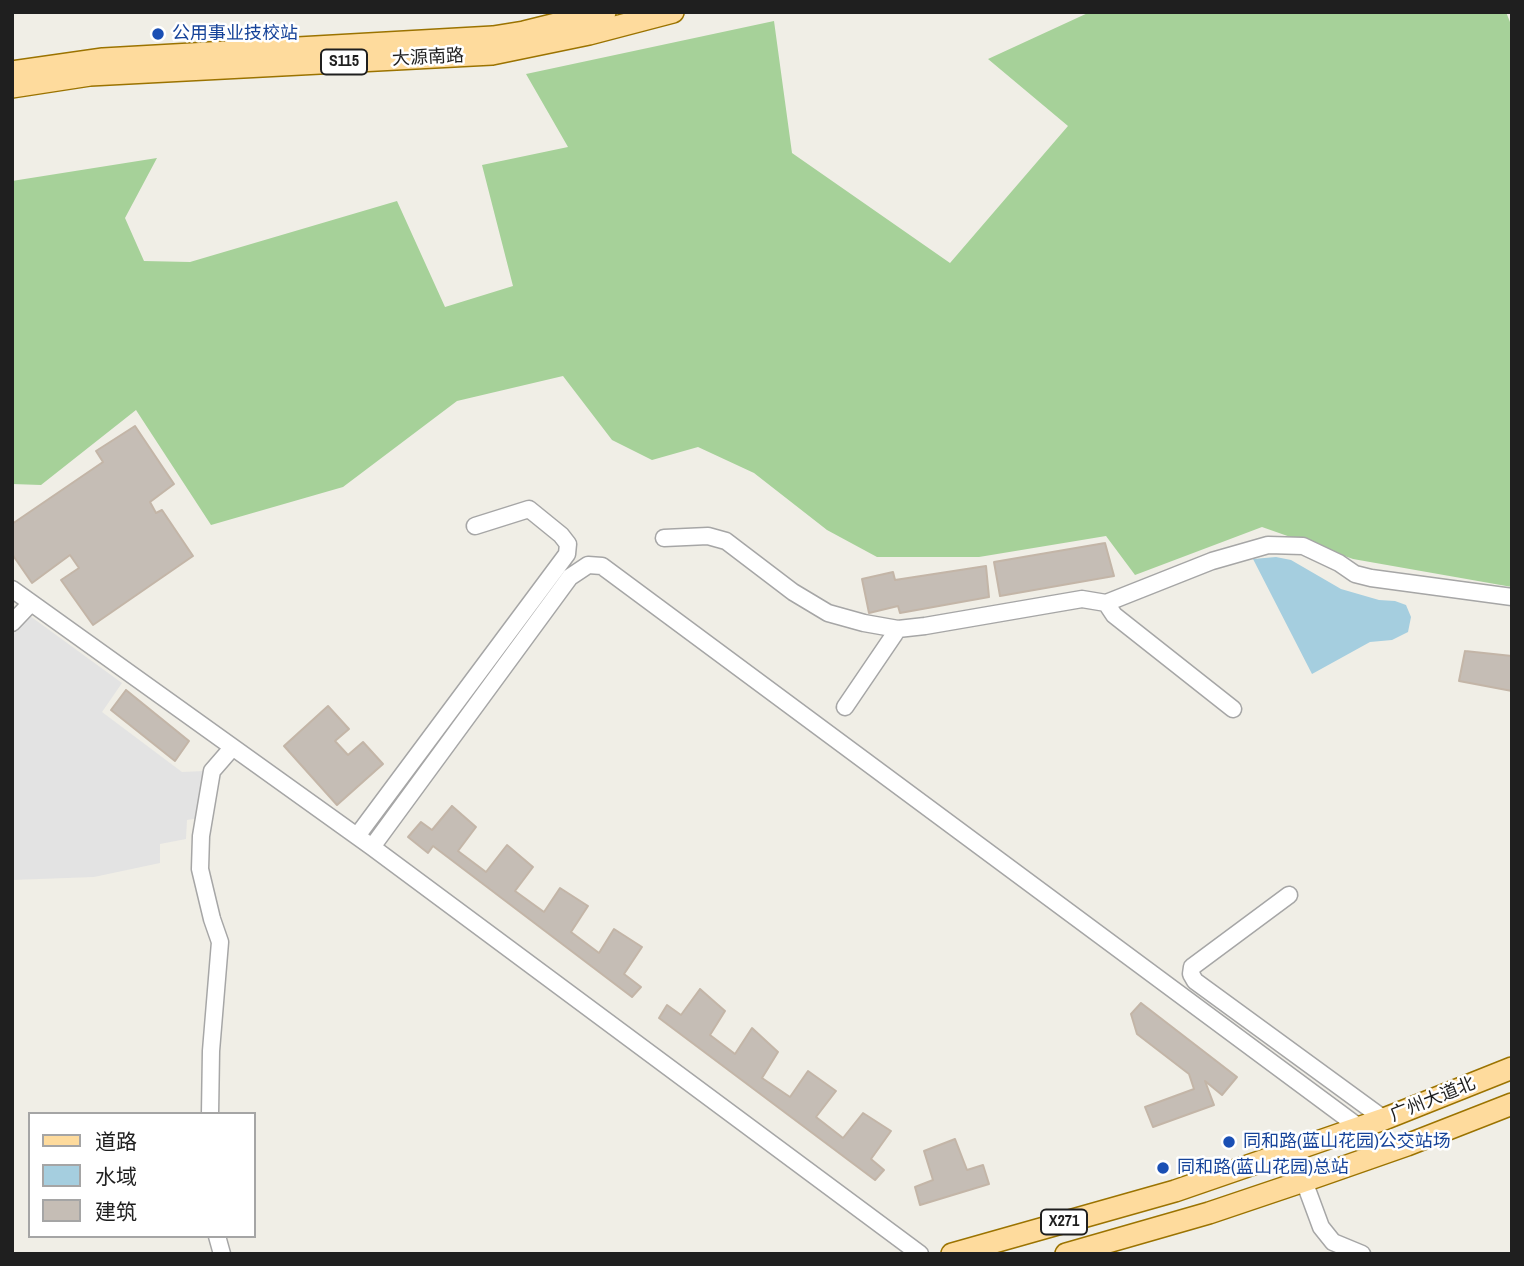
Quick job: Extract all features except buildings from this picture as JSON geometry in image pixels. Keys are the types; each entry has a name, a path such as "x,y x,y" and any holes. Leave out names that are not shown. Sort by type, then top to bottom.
{"main road":[{"name":"大源南路","path":"12,72 103,59 493,37 605,12"},
{"name":"大源南路","path":"12,88 79,76 117,73 492,54 589,34 673,12"},
{"name":"广州大道北","path":"952,1254 1175,1191 1360,1128 1512,1068"},
{"name":"广州大道北","path":"1066,1254 1209,1213 1407,1145 1512,1104"}],"street":[{"path":"356,836 566,554 568,544 561,535 529,509 475,526"},
{"path":"664,538 709,536 726,541 793,592 828,613 898,629 1082,599 1107,603 1212,561 1268,545 1303,546 1355,574 1371,578 1512,597"},
{"path":"372,847 570,577 587,565 602,566 1360,1128"},
{"path":"12,589 372,847 920,1254"},
{"path":"12,623 31,603"},
{"path":"1107,603 1114,615 1233,709"},
{"path":"845,707 898,629"},
{"path":"210,1112 211,1051 220,942 200,869 201,836 212,771 232,748"},
{"path":"1289,895 1192,967 1191,974 1195,981 1384,1119"},
{"path":"1304,1181 1321,1227 1333,1242 1362,1254"}],"green space":[{"path":"1090,12 1506,12 1512,27 1512,587 1353,559 1262,527 1135,575 1106,536 979,557 877,557 827,530 754,473 698,447 652,460 612,440 563,376 457,401 343,487 211,525 136,410 41,485 12,484 12,181 157,158 125,218 144,261 190,262 397,201 445,307 513,286 482,165 568,147 526,74 774,21 792,153 950,263 1068,126 988,59"}],"shaded area":[{"path":"30,616 122,683 102,712 182,772 204,771 199,818 187,820 186,839 160,844 160,863 94,877 12,880 12,636"}],"water":[{"path":"1276,557 1291,560 1341,589 1406,605 1411,617 1408,632 1392,640 1370,642 1312,674 1253,559"}],"place":[{"name":"公用事业技校站","path":"158,34"},
{"name":"同和路(蓝山花园)公交站场","path":"1229,1142"},
{"name":"同和路(蓝山花园)总站","path":"1163,1168"}]}
